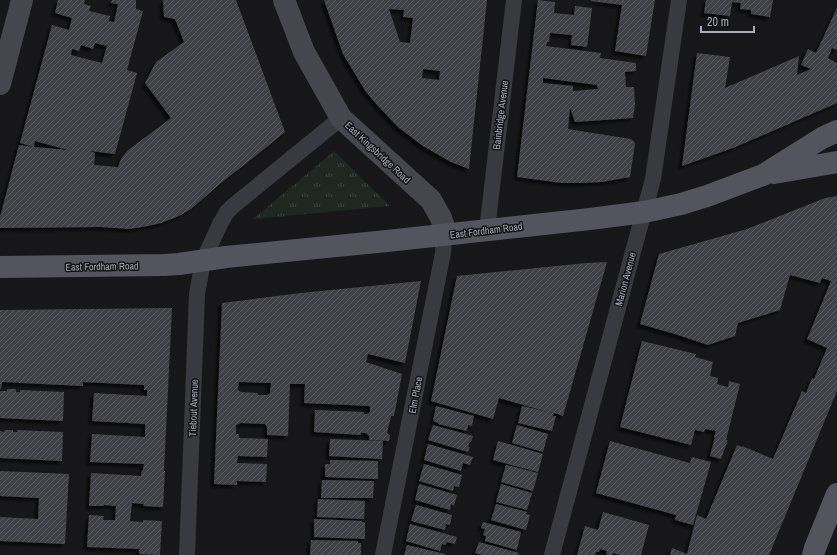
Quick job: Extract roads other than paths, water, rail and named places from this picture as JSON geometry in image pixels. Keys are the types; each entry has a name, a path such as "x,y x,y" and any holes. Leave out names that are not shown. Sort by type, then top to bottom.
{"main road":[{"path":"0,84 22,0"},
{"name":"East Kingsbridge Road","path":"284,0 304,52 341,118 431,200 444,226 444,235"},
{"name":"East Fordham Road","path":"763,175 822,138 837,131"},
{"name":"East Fordham Road","path":"0,267 164,265 226,257 590,219 644,212 681,204 763,175 837,162"},
{"path":"813,555 837,494"}],"street":[{"name":"Bainbridge Avenue","path":"487,230 514,0"},
{"name":"Marion Avenue","path":"552,555 653,178 680,0"},
{"path":"203,261 227,212 341,118"},
{"name":"Elm Place","path":"383,555 443,253 444,235"},
{"name":"Tiebout Avenue","path":"187,555 197,294 203,261"}]}
